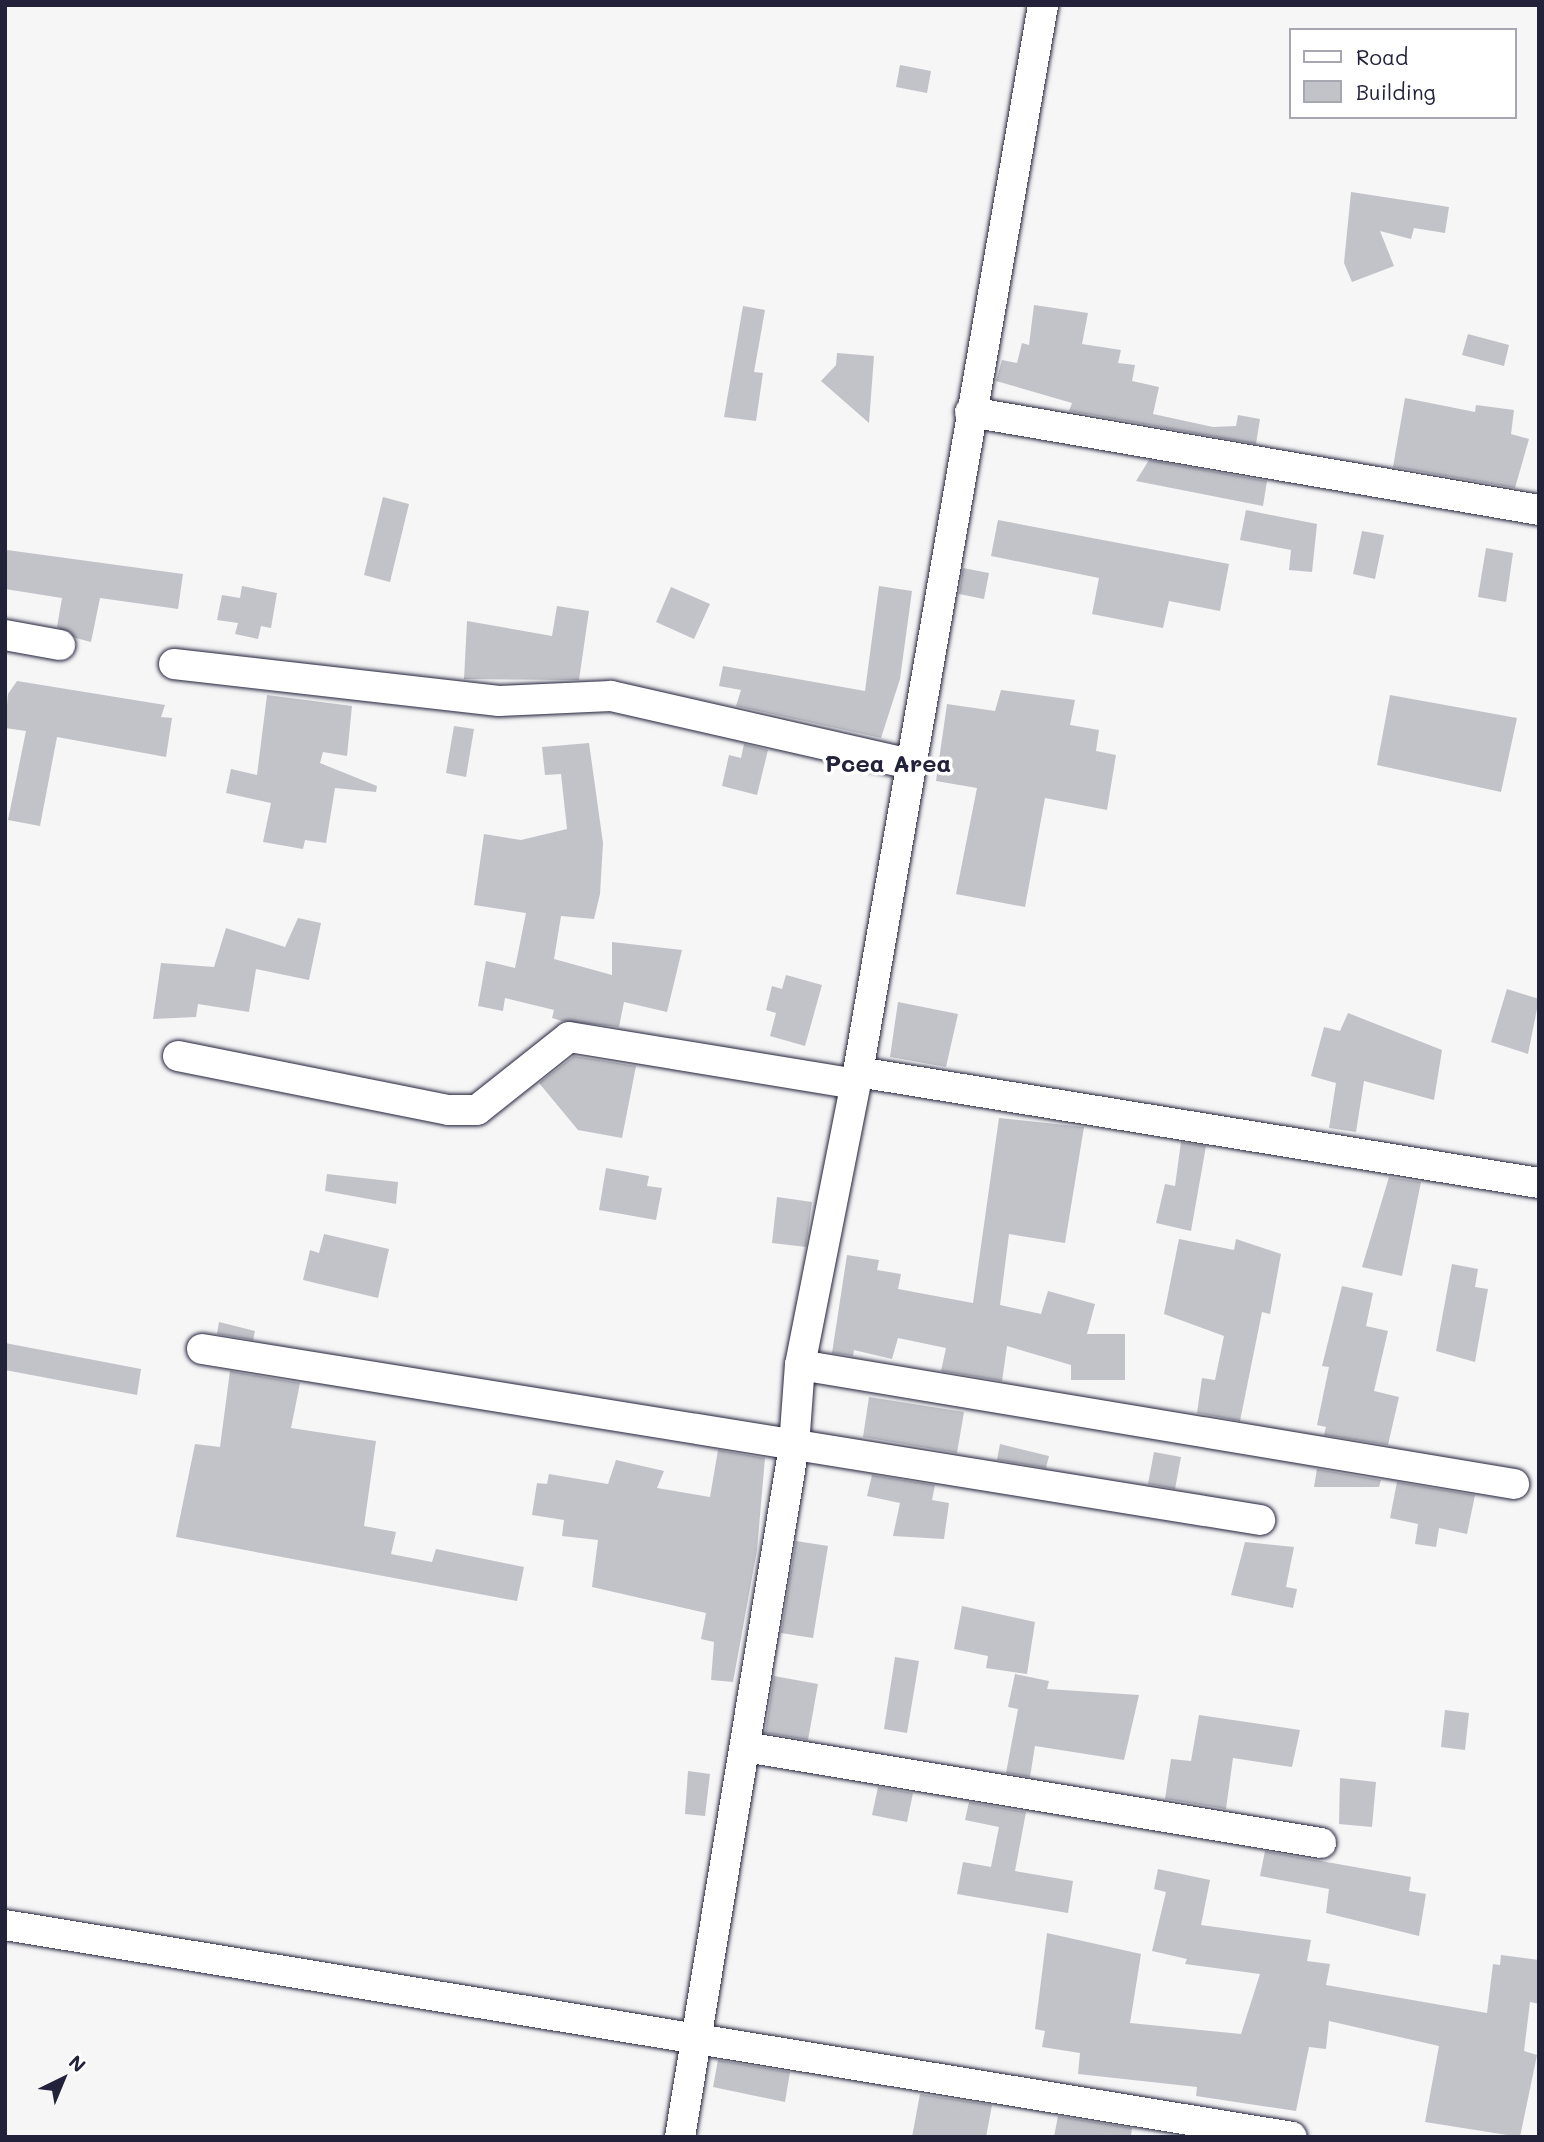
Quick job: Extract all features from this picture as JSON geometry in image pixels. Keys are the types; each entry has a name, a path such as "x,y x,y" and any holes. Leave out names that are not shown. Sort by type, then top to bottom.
{"street":[{"path":"680,2137 794,1446 800,1365 857,1078 970,412 1043,5"},
{"path":"970,412 1539,510"},
{"path":"5,635 60,645"},
{"path":"174,664 499,701 611,695 911,764"},
{"path":"178,1056 448,1110 477,1110 569,1037 857,1078 1539,1183"},
{"path":"202,1349 1260,1520"},
{"path":"800,1365 1514,1485"},
{"path":"745,1747 1321,1843"},
{"path":"5,1925 1292,2137"}],"building":[{"path":"900,65 931,71 927,93 896,87"},
{"path":"1351,192 1449,207 1445,233 1414,228 1411,239 1380,231 1394,266 1352,282 1344,263"},
{"path":"1034,305 1088,313 1082,344 1121,350 1118,363 1135,365 1132,381 1159,387 1153,414 1213,427 1236,426 1238,415 1260,419 1256,444 1069,411 1072,403 996,381 1002,360 1017,363 1022,343 1029,345"},
{"path":"743,306 765,310 754,372 763,373 756,421 724,417"},
{"path":"1468,334 1509,345 1504,366 1462,355"},
{"path":"837,353 874,356 869,423 821,381 836,365"},
{"path":"1405,398 1475,412 1476,405 1514,410 1511,434 1529,439 1515,488 1393,467"},
{"path":"1149,460 1267,481 1263,506 1136,481"},
{"path":"383,497 409,504 390,582 364,575"},
{"path":"1246,510 1317,524 1312,572 1289,570 1291,550 1240,540"},
{"path":"998,520 1229,564 1220,611 1169,601 1163,628 1092,614 1099,578 991,556"},
{"path":"1362,531 1384,535 1375,579 1353,574"},
{"path":"1486,548 1513,553 1506,602 1478,597"},
{"path":"7,550 183,574 178,609 100,598 91,642 76,638 57,627 62,598 5,589"},
{"path":"963,568 989,573 984,599 959,594"},
{"path":"242,586 277,593 271,628 261,626 258,639 235,634 238,623 217,620 222,595 240,598"},
{"path":"879,586 912,591 900,679 881,738 736,706 741,690 719,686 723,666 865,691"},
{"path":"671,587 710,604 694,639 656,622"},
{"path":"557,606 589,611 579,680 464,679 467,621 552,636"},
{"path":"17,681 165,705 161,717 172,718 166,757 57,737 40,826 8,820 26,731 5,728 8,694"},
{"path":"1001,690 1075,700 1070,725 1099,730 1096,751 1116,755 1107,810 1045,798 1025,907 956,894 977,788 936,781 947,704 995,711"},
{"path":"267,695 352,706 347,756 323,752 320,763 377,786 376,792 335,788 326,843 305,840 303,849 263,842 271,803 226,793 231,769 257,775"},
{"path":"1390,695 1517,718 1501,792 1377,765"},
{"path":"454,726 474,729 466,777 446,773"},
{"path":"589,743 603,843 600,894 594,919 561,916 554,959 612,975 612,942 682,950 667,1012 624,1002 619,1027 562,1021 552,1018 554,1010 505,998 503,1011 478,1006 486,961 515,968 526,913 474,905 484,834 521,840 567,829 561,774 545,775 542,747"},
{"path":"744,744 768,750 757,795 722,786 729,755 741,758"},
{"path":"298,918 321,923 309,980 256,969 249,1012 198,1004 196,1017 153,1019 161,963 214,967 226,928 285,947"},
{"path":"786,975 822,985 805,1046 770,1036 776,1013 766,1010 772,986 782,989"},
{"path":"1507,989 1539,999 1528,1054 1491,1042"},
{"path":"898,1002 958,1014 946,1067 890,1057"},
{"path":"1348,1013 1442,1050 1434,1100 1364,1081 1356,1132 1329,1128 1336,1083 1311,1076 1324,1027 1340,1031"},
{"path":"574,1056 636,1066 622,1138 578,1130 539,1083"},
{"path":"999,1118 1084,1127 1065,1243 1009,1234 1000,1305 1041,1314 1048,1291 1095,1304 1087,1334 1125,1334 1125,1380 1071,1380 1071,1365 1007,1346 1002,1381 941,1371 946,1348 898,1338 892,1359 854,1350 853,1356 832,1353 847,1255 879,1260 877,1270 901,1274 898,1289 973,1303"},
{"path":"1181,1142 1206,1146 1191,1231 1156,1223 1165,1184 1175,1186"},
{"path":"606,1168 649,1176 647,1186 662,1188 656,1220 599,1210"},
{"path":"327,1174 398,1182 396,1204 325,1191"},
{"path":"1389,1177 1421,1182 1402,1276 1362,1267"},
{"path":"777,1197 812,1202 806,1247 772,1243"},
{"path":"324,1234 389,1249 378,1298 303,1280 310,1250 319,1253"},
{"path":"1179,1239 1234,1250 1236,1239 1281,1254 1270,1314 1262,1312 1240,1421 1197,1413 1202,1378 1215,1380 1224,1336 1164,1314"},
{"path":"1452,1264 1478,1269 1475,1287 1488,1289 1475,1362 1436,1351"},
{"path":"1342,1286 1373,1293 1366,1326 1388,1331 1374,1391 1399,1397 1388,1445 1324,1435 1326,1427 1317,1425 1329,1367 1322,1366"},
{"path":"219,1322 255,1331 253,1340 217,1334"},
{"path":"5,1343 141,1369 137,1395 5,1370"},
{"path":"230,1371 300,1383 291,1428 376,1441 364,1526 396,1532 391,1554 432,1562 436,1549 524,1567 517,1601 176,1537 195,1444 220,1447"},
{"path":"869,1397 964,1412 957,1453 863,1437"},
{"path":"1000,1444 1049,1456 1046,1468 997,1460"},
{"path":"718,1450 765,1458 757,1550 733,1682 711,1680 714,1642 701,1639 706,1613 592,1587 598,1540 562,1536 564,1520 532,1515 537,1483 547,1484 549,1474 608,1484 616,1460 664,1471 657,1488 710,1497"},
{"path":"1154,1452 1181,1457 1175,1489 1148,1484"},
{"path":"1317,1469 1381,1480 1379,1487 1314,1487"},
{"path":"872,1475 935,1485 932,1500 949,1503 944,1539 893,1536 900,1503 867,1496"},
{"path":"1397,1482 1475,1495 1467,1534 1439,1528 1436,1547 1415,1544 1418,1524 1390,1518"},
{"path":"796,1541 828,1546 813,1638 781,1633"},
{"path":"1245,1542 1294,1547 1286,1587 1297,1589 1293,1608 1231,1595"},
{"path":"962,1606 1035,1622 1027,1674 986,1668 988,1656 954,1649"},
{"path":"895,1657 919,1661 907,1733 884,1729"},
{"path":"1015,1674 1049,1681 1047,1689 1139,1695 1124,1760 1035,1746 1030,1777 1006,1773 1018,1709 1008,1707"},
{"path":"774,1676 818,1684 808,1740 765,1733"},
{"path":"1445,1710 1469,1713 1465,1750 1441,1747"},
{"path":"1199,1715 1300,1730 1292,1767 1233,1758 1226,1809 1165,1799 1171,1759 1191,1761"},
{"path":"688,1771 710,1774 705,1816 685,1814"},
{"path":"1340,1778 1376,1782 1372,1827 1339,1824"},
{"path":"878,1787 913,1793 907,1822 872,1815"},
{"path":"969,1802 1026,1812 1015,1871 1073,1881 1068,1913 957,1894 963,1862 991,1867 999,1827 965,1820"},
{"path":"1265,1851 1411,1877 1409,1891 1426,1894 1419,1936 1326,1913 1329,1889 1260,1876"},
{"path":"1158,1869 1210,1880 1201,1925 1311,1940 1307,1961 1330,1964 1326,1985 1487,2013 1493,1964 1500,1965 1501,1955 1539,1960 1539,2004 1530,2002 1524,2051 1537,2055 1520,2137 1425,2122 1439,2046 1329,2021 1326,2049 1309,2047 1296,2111 1196,2096 1197,2087 1078,2074 1080,2053 1042,2047 1045,2031 1035,2029 1047,1933 1141,1954 1130,2023 1241,2034 1260,1974 1185,1964 1187,1959 1152,1951 1166,1892 1154,1889"},
{"path":"718,2060 790,2072 785,2102 713,2087"},
{"path":"920,2094 992,2105 986,2137 912,2137"},
{"path":"1058,2116 1132,2128 1131,2137 1054,2137"}],"district":[{"name":"Pcea Area","path":"888,763"}]}
